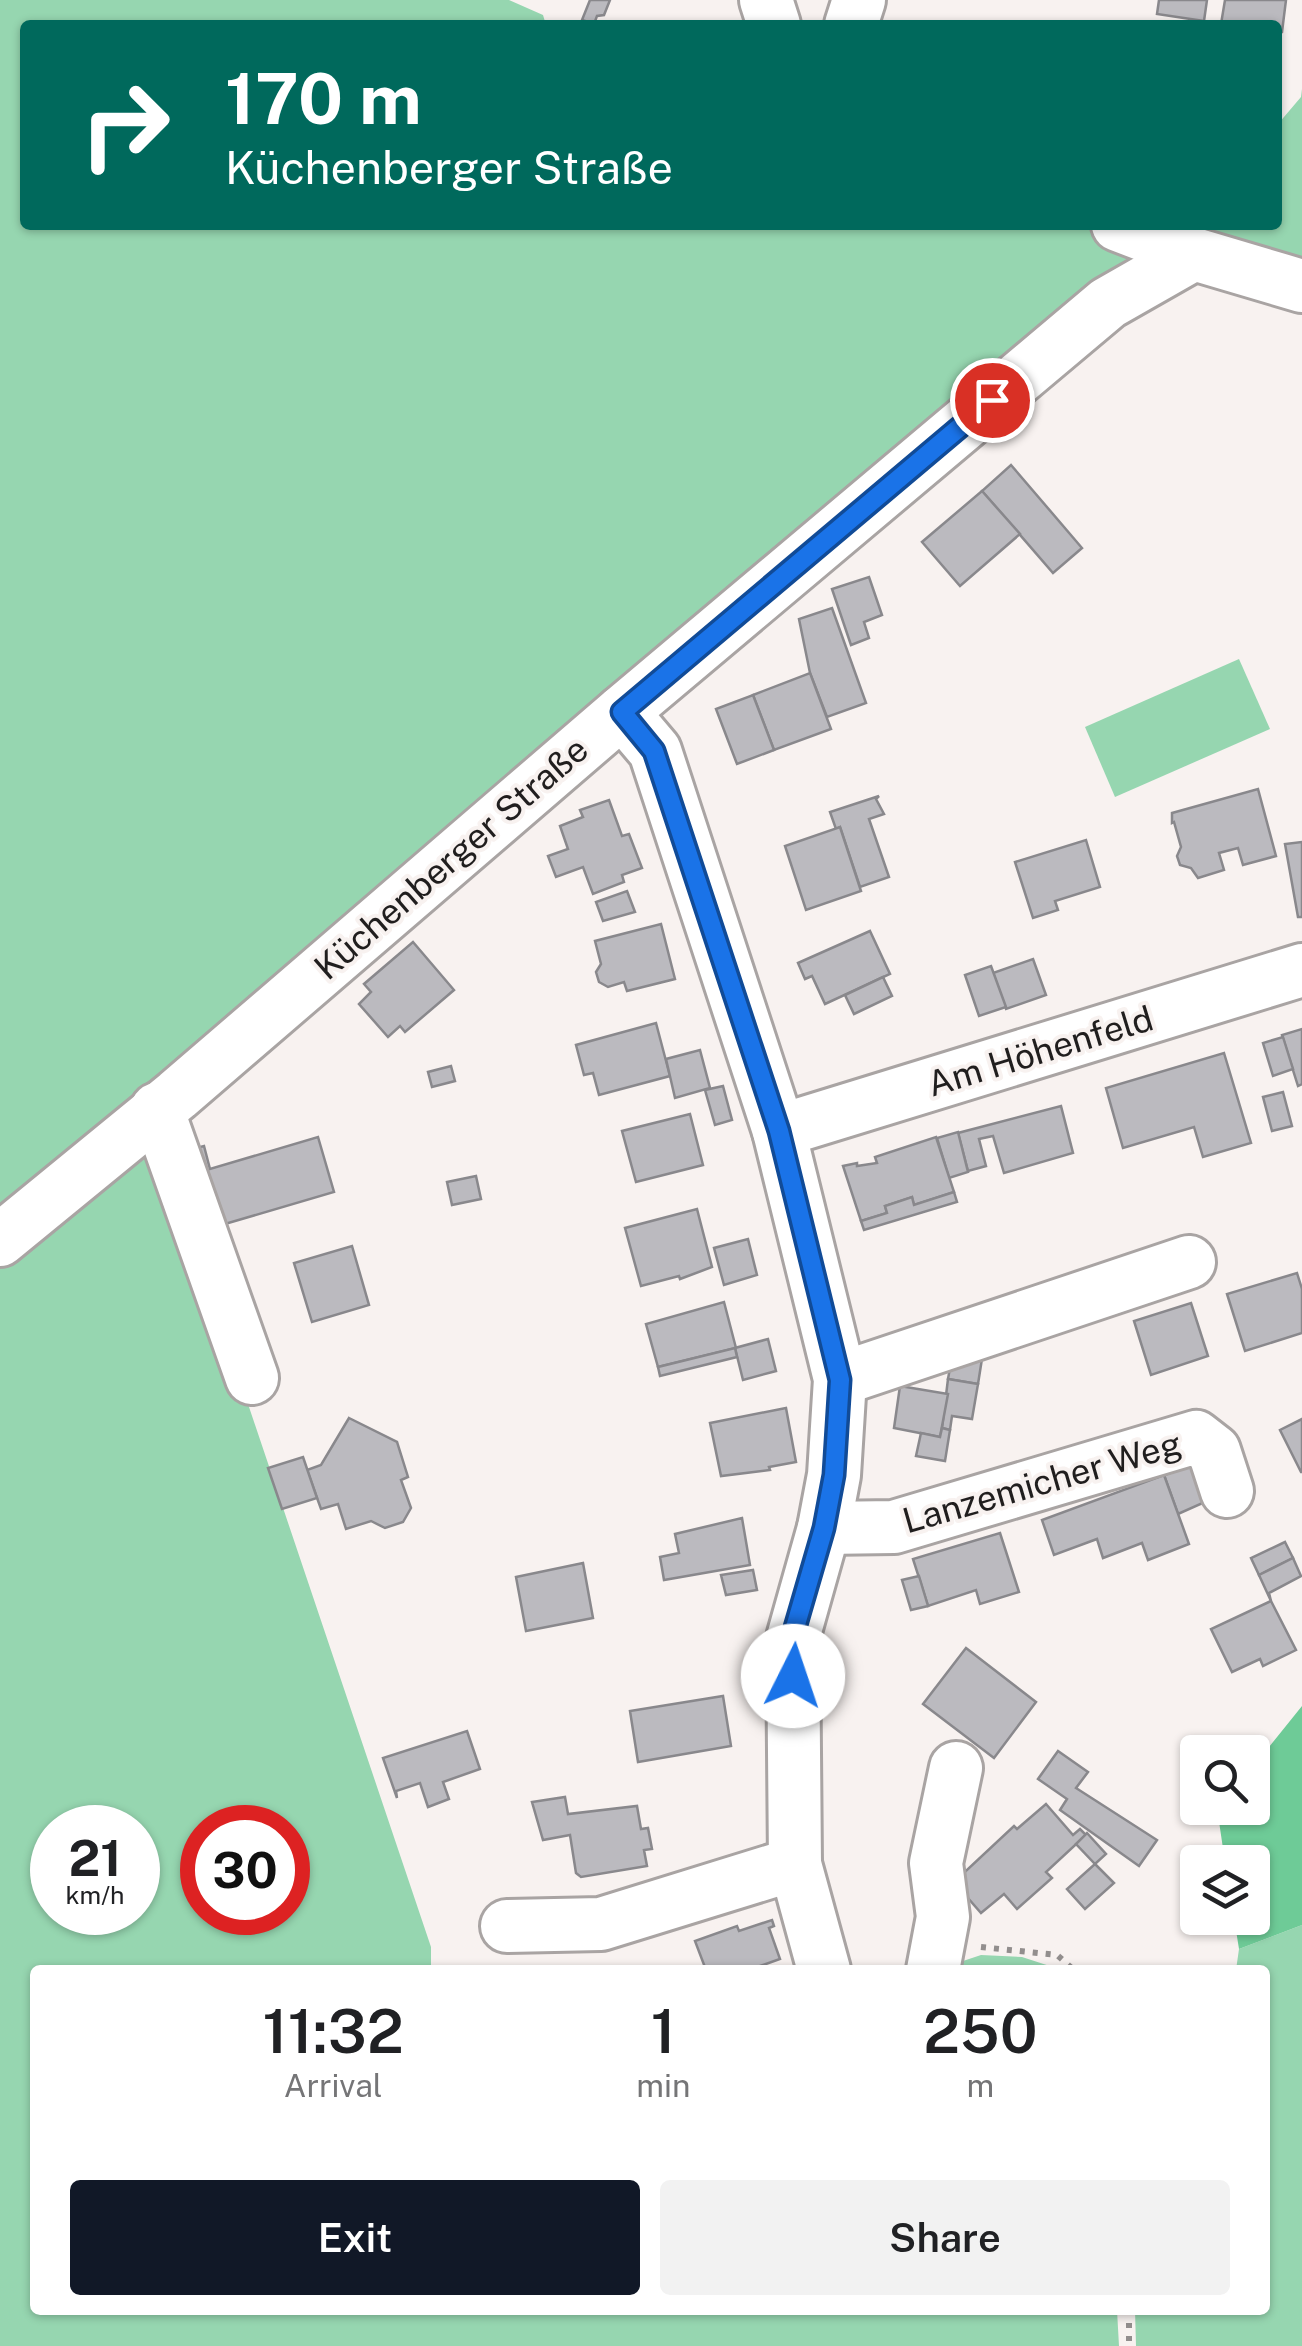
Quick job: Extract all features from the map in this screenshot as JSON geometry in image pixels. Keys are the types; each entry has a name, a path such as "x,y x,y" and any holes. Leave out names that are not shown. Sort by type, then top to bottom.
{"street":[{"path":"1131,230 1194,254 1302,286"},
{"name":"Küchenberger Straße","path":"0,1240 1108,302 1194,254"},
{"path":"622,712 654,751 779,1131 840,1380 834,1475 824,1528 792,1638 795,1864 823,1965"},
{"name":"Am Höhenfeld","path":"779,1131 1302,970"},
{"path":"157,1110 252,1378"},
{"path":"840,1380 1190,1262"},
{"name":"Lanzemicher Weg","path":"824,1528 894,1527 1196,1437 1214,1451 1227,1491"},
{"path":"936,1956 943,1917 936,1863 956,1768"},
{"path":"506,1926 601,1924 795,1864"}],"path":[{"path":"936,1956 1057,1955 1068,1965"},
{"path":"1129,2315 1129,2346"}],"green space":[{"path":"0,0 509,0 543,15 544,20 20,20 20,230 1111,230 1151,242 0,1222"},
{"path":"1302,89 1302,274 1202,230 1282,230 1282,119 1301,97"},
{"path":"1239,659 1270,729 1115,797 1085,727"},
{"path":"155,1128 431,1947 431,1965 30,1965 30,2315 1117,2315 1119,2346 0,2346 0,1257"},
{"path":"1302,1706 1302,1925 1239,1949 1237,1935 1270,1935 1270,1845 1222,1845 1220,1825 1270,1825 1270,1746"},
{"path":"1302,1925 1302,2346 1136,2346 1135,2315 1270,2315 1270,1965 1237,1965 1239,1949"},
{"path":"981,1955 1022,1957 1047,1965 956,1965"}],"building":[{"path":"590,0 610,0 604,15 582,20"},
{"path":"1159,0 1207,0 1204,20 1157,14"},
{"path":"1225,0 1286,0 1282,32 1282,20 1222,20"},
{"path":"1011,465 1082,548 1053,573 982,491"},
{"path":"982,491 1020,534 960,586 922,542"},
{"path":"869,577 882,615 864,622 869,638 851,645 832,589"},
{"path":"832,608 866,703 827,717 810,673 799,619"},
{"path":"810,673 831,729 774,750 753,695"},
{"path":"753,695 774,750 737,764 716,709"},
{"path":"1258,789 1276,856 1243,865 1238,848 1219,853 1224,870 1198,878 1191,868 1180,865 1177,856 1181,847 1172,813"},
{"path":"879,796 876,799 884,814 869,819 889,877 860,887 840,827 836,829 830,812"},
{"path":"609,800 622,836 629,834 642,868 622,875 624,882 593,894 583,867 556,877 548,856 568,849 560,826 583,817 580,810"},
{"path":"840,827 861,891 806,910 785,846"},
{"path":"1086,840 1100,887 1055,901 1058,910 1033,918 1015,862"},
{"path":"1302,842 1302,917 1298,917 1285,844"},
{"path":"627,891 635,912 603,921 596,902"},
{"path":"661,924 675,979 627,991 624,982 608,987 599,982 596,972 601,964 595,941"},
{"path":"870,931 890,974 825,1004 812,976 805,979 798,963"},
{"path":"413,942 454,990 405,1032 400,1026 388,1037 359,1004 371,992 364,984"},
{"path":"1033,959 1046,995 1006,1009 993,973"},
{"path":"991,966 1006,1007 979,1016 965,975"},
{"path":"883,977 892,996 854,1014 845,995"},
{"path":"656,1023 670,1076 599,1095 593,1073 584,1075 576,1045"},
{"path":"1302,1029 1302,1084 1298,1086 1282,1035"},
{"path":"1283,1037 1293,1069 1273,1076 1263,1043"},
{"path":"700,1050 710,1088 675,1098 666,1059"},
{"path":"1224,1053 1251,1143 1203,1157 1194,1127 1123,1148 1106,1088"},
{"path":"451,1066 455,1081 432,1087 428,1072"},
{"path":"723,1086 732,1120 715,1125 705,1090"},
{"path":"1283,1092 1292,1126 1272,1131 1263,1097"},
{"path":"1061,1106 1073,1153 1004,1173 993,1136 979,1139 986,1166 968,1171 958,1133"},
{"path":"690,1114 703,1165 636,1182 622,1131"},
{"path":"958,1132 968,1172 949,1178 937,1138"},
{"path":"318,1137 334,1192 208,1229 185,1151 204,1146 210,1169"},
{"path":"936,1137 954,1192 914,1205 912,1197 885,1206 887,1213 861,1221 843,1166 877,1163 875,1157"},
{"path":"476,1176 481,1199 452,1205 447,1182"},
{"path":"954,1192 957,1202 864,1230 861,1221 887,1213 885,1206 912,1197 914,1205"},
{"path":"697,1209 712,1267 680,1279 679,1276 641,1286 625,1228"},
{"path":"748,1239 757,1275 724,1285 714,1248"},
{"path":"352,1246 369,1305 312,1322 294,1263"},
{"path":"1297,1273 1302,1289 1302,1333 1245,1351 1227,1294"},
{"path":"724,1302 736,1348 658,1367 646,1324"},
{"path":"1191,1303 1208,1356 1151,1375 1134,1321"},
{"path":"768,1339 776,1371 743,1380 735,1348"},
{"path":"984,1346 978,1384 948,1379 952,1357"},
{"path":"735,1348 737,1357 660,1376 658,1367"},
{"path":"948,1379 978,1384 972,1419 952,1416 950,1430 942,1428"},
{"path":"900,1386 948,1394 940,1437 894,1428"},
{"path":"786,1408 796,1462 769,1467 770,1470 721,1476 710,1423"},
{"path":"349,1418 397,1442 408,1477 401,1480 411,1508 403,1522 385,1528 371,1521 346,1529 338,1504 321,1509 307,1470 321,1465"},
{"path":"1302,1419 1302,1472 1301,1472 1280,1430"},
{"path":"942,1428 950,1430 945,1461 916,1456 921,1433 940,1437"},
{"path":"303,1457 317,1498 282,1509 268,1468"},
{"path":"1194,1465 1214,1498 1178,1514 1164,1475"},
{"path":"1164,1475 1189,1544 1148,1560 1142,1543 1103,1558 1097,1539 1054,1555 1042,1520"},
{"path":"742,1518 750,1565 664,1580 660,1557 679,1553 675,1534"},
{"path":"1000,1533 1019,1592 980,1604 976,1590 928,1606 913,1559"},
{"path":"1285,1542 1293,1558 1259,1575 1251,1558"},
{"path":"1293,1558 1301,1576 1269,1593 1271,1601 1259,1575"},
{"path":"583,1563 593,1618 526,1631 516,1577"},
{"path":"753,1570 757,1590 726,1595 721,1575"},
{"path":"919,1576 928,1606 911,1610 902,1580"},
{"path":"1271,1601 1296,1650 1263,1666 1260,1659 1232,1672 1211,1629"},
{"path":"966,1648 1036,1702 994,1758 923,1704"},
{"path":"723,1696 731,1746 638,1762 630,1711"},
{"path":"467,1731 480,1769 443,1782 449,1799 428,1807 420,1783 396,1791 397,1798 383,1758"},
{"path":"1058,1751 1088,1772 1076,1788 1157,1840 1139,1866 1060,1810 1067,1799 1038,1779"},
{"path":"565,1797 568,1814 637,1806 641,1829 648,1828 652,1849 644,1850 647,1866 581,1877 576,1873 570,1835 543,1840 532,1802"},
{"path":"1046,1804 1073,1835 1080,1829 1086,1835 1046,1872 1052,1878 1017,1909 1004,1894 981,1913 954,1882 1014,1826 1017,1829"},
{"path":"1087,1833 1106,1854 1095,1864 1076,1844"},
{"path":"1095,1864 1114,1883 1085,1909 1067,1889"},
{"path":"772,1920 774,1926 769,1928 780,1959 763,1965 704,1965 695,1941 737,1926 739,1931"}],"route":[{"path":"793,1676 792,1638 824,1528 834,1475 840,1380 779,1131 654,751 622,712 992,400"}]}
